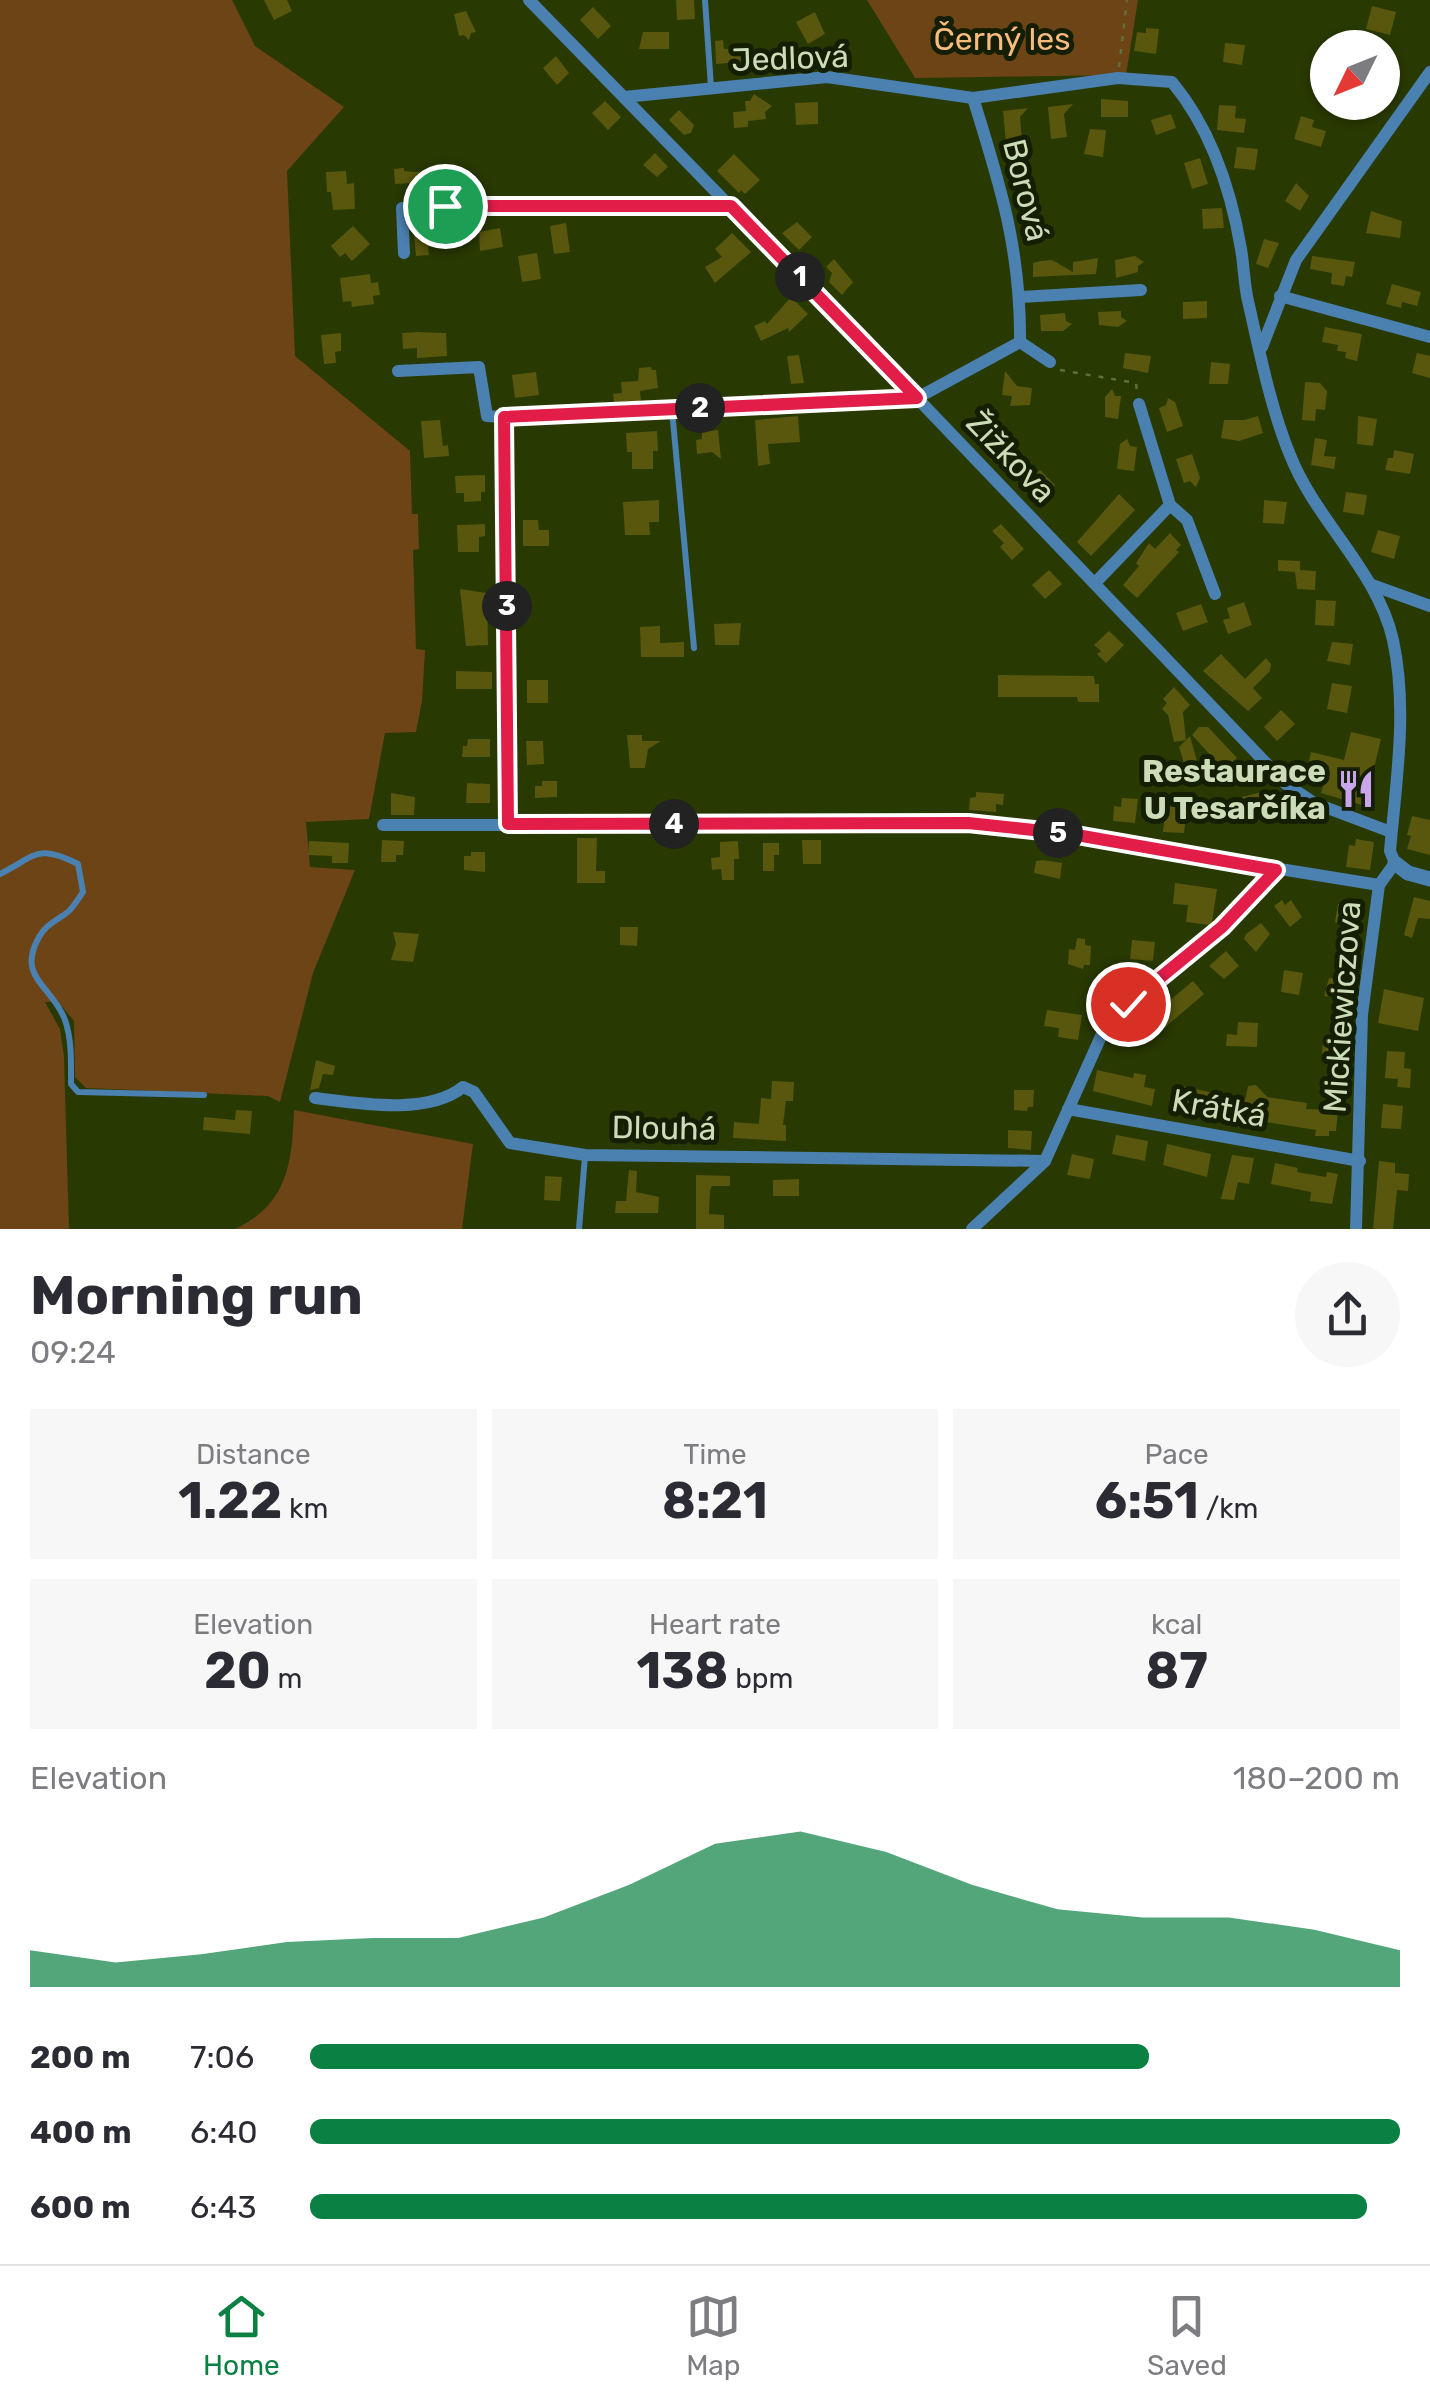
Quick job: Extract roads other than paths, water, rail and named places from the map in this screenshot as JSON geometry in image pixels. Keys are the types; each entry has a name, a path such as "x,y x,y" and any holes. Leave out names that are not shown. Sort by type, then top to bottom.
{"street":[{"name":"Žižkova","path":"530,0 1286,784 1314,803 1392,832"},
{"path":"1261,350 1296,260 1430,72"},
{"name":"Jedlová","path":"624,97 827,77 973,98 1118,78 1172,82 1216,155 1232,206 1247,300 1256,329"},
{"name":"Borová","path":"973,98 1009,214 1020,297 1020,342"},
{"path":"404,253 402,208 731,206"},
{"path":"1020,297 1141,290"},
{"path":"1280,296 1430,336"},
{"name":"Mickiewiczova","path":"1256,329 1271,399 1290,457 1310,495 1372,585 1392,636 1401,690 1390,852 1396,862 1378,885 1362,1015 1356,1229"},
{"path":"398,370 479,367 487,416 504,417 917,398 1020,342 1050,362"},
{"path":"1138,404 1170,504 1187,520 1215,594"},
{"path":"504,417 508,824"},
{"path":"1095,583 1170,504"},
{"path":"1372,585 1430,606"},
{"path":"383,825 968,823 1071,834 1378,885"},
{"path":"1396,862 1408,873 1430,879"},
{"path":"972,1229 1045,1161 1102,1034 1128,1004 1222,927 1276,870"},
{"name":"Dlouhá","path":"315,1098 378,1106 452,1096 462,1086 474,1092 510,1143 586,1155 1045,1161"},
{"name":"Krátká","path":"1068,1109 1360,1161"}],"lane":[{"path":"705,0 711,88"},
{"path":"672,409 694,648"},
{"path":"0,874 40,851 58,853 78,864 83,892 70,910 52,920 39,935 29,962 66,1022 71,1084 78,1092 204,1095"},
{"path":"579,1229 586,1155"}],"place":[{"name":"Restaurace U Tesarčíka","path":"1356,789"}],"park label":[{"name":"Černý les","path":"1002,39"}]}
